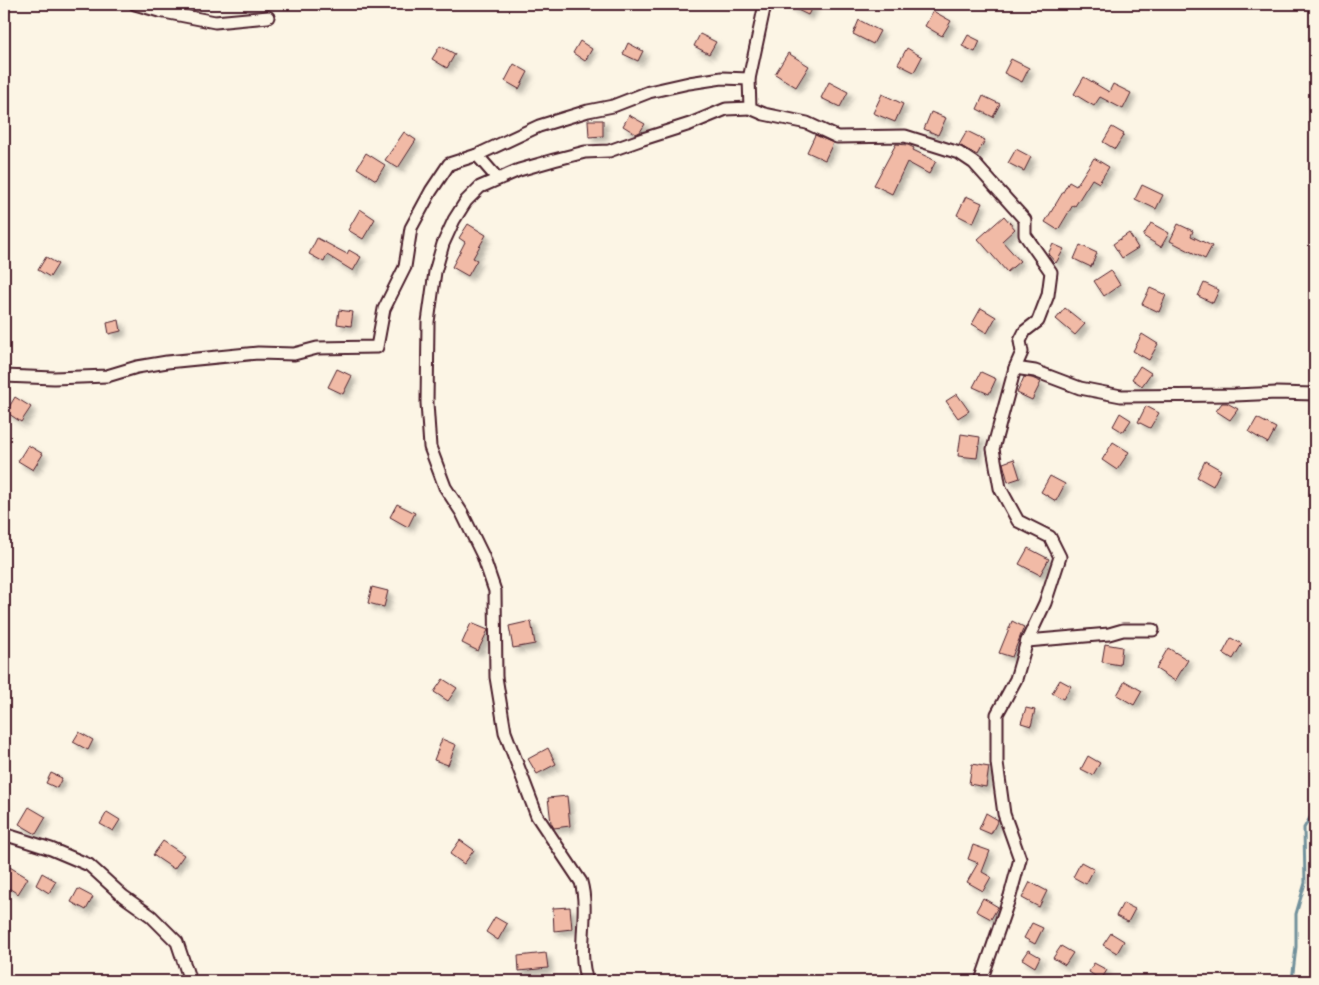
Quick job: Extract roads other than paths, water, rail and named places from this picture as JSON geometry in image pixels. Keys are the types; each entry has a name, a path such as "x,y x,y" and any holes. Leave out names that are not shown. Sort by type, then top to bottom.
{"street":[{"path":"135,4 159,11 215,22 268,17"},
{"path":"750,108 749,79 765,4"},
{"path":"4,376 54,378 107,376 137,367 167,362 258,354 294,354 317,348 377,347 384,309 405,267 412,228 435,184 449,164 477,155 539,126 588,111 613,106 649,92 722,78 749,79"},
{"path":"587,981 582,968 584,894 581,882 537,816 505,732 496,677 495,592 483,556 462,513 445,487 430,447 427,403 428,322 434,272 454,220 466,201 480,187 554,160 585,152 609,151 690,124 726,109 750,108 764,114 806,123 837,137 905,136 959,153 974,163 1025,220 1025,235 1051,272 1048,296 1038,321 1025,331 1020,341 1022,352 1015,368 993,450 1000,488 1018,521 1050,536 1060,557 1044,603 1027,641 1016,679 997,714 997,763 1004,814 1020,859 1010,896 980,981"},
{"path":"477,155 498,179"},
{"path":"1015,368 1035,371 1080,388 1121,396 1235,395 1276,392 1315,394"},
{"path":"1027,641 1108,634 1124,630 1153,630"},
{"path":"4,832 7,836 51,849 89,865 123,896 151,916 177,942 190,981"}],"waterway":[{"path":"1292,981 1296,947 1296,914 1305,883 1304,828 1315,809"}]}
